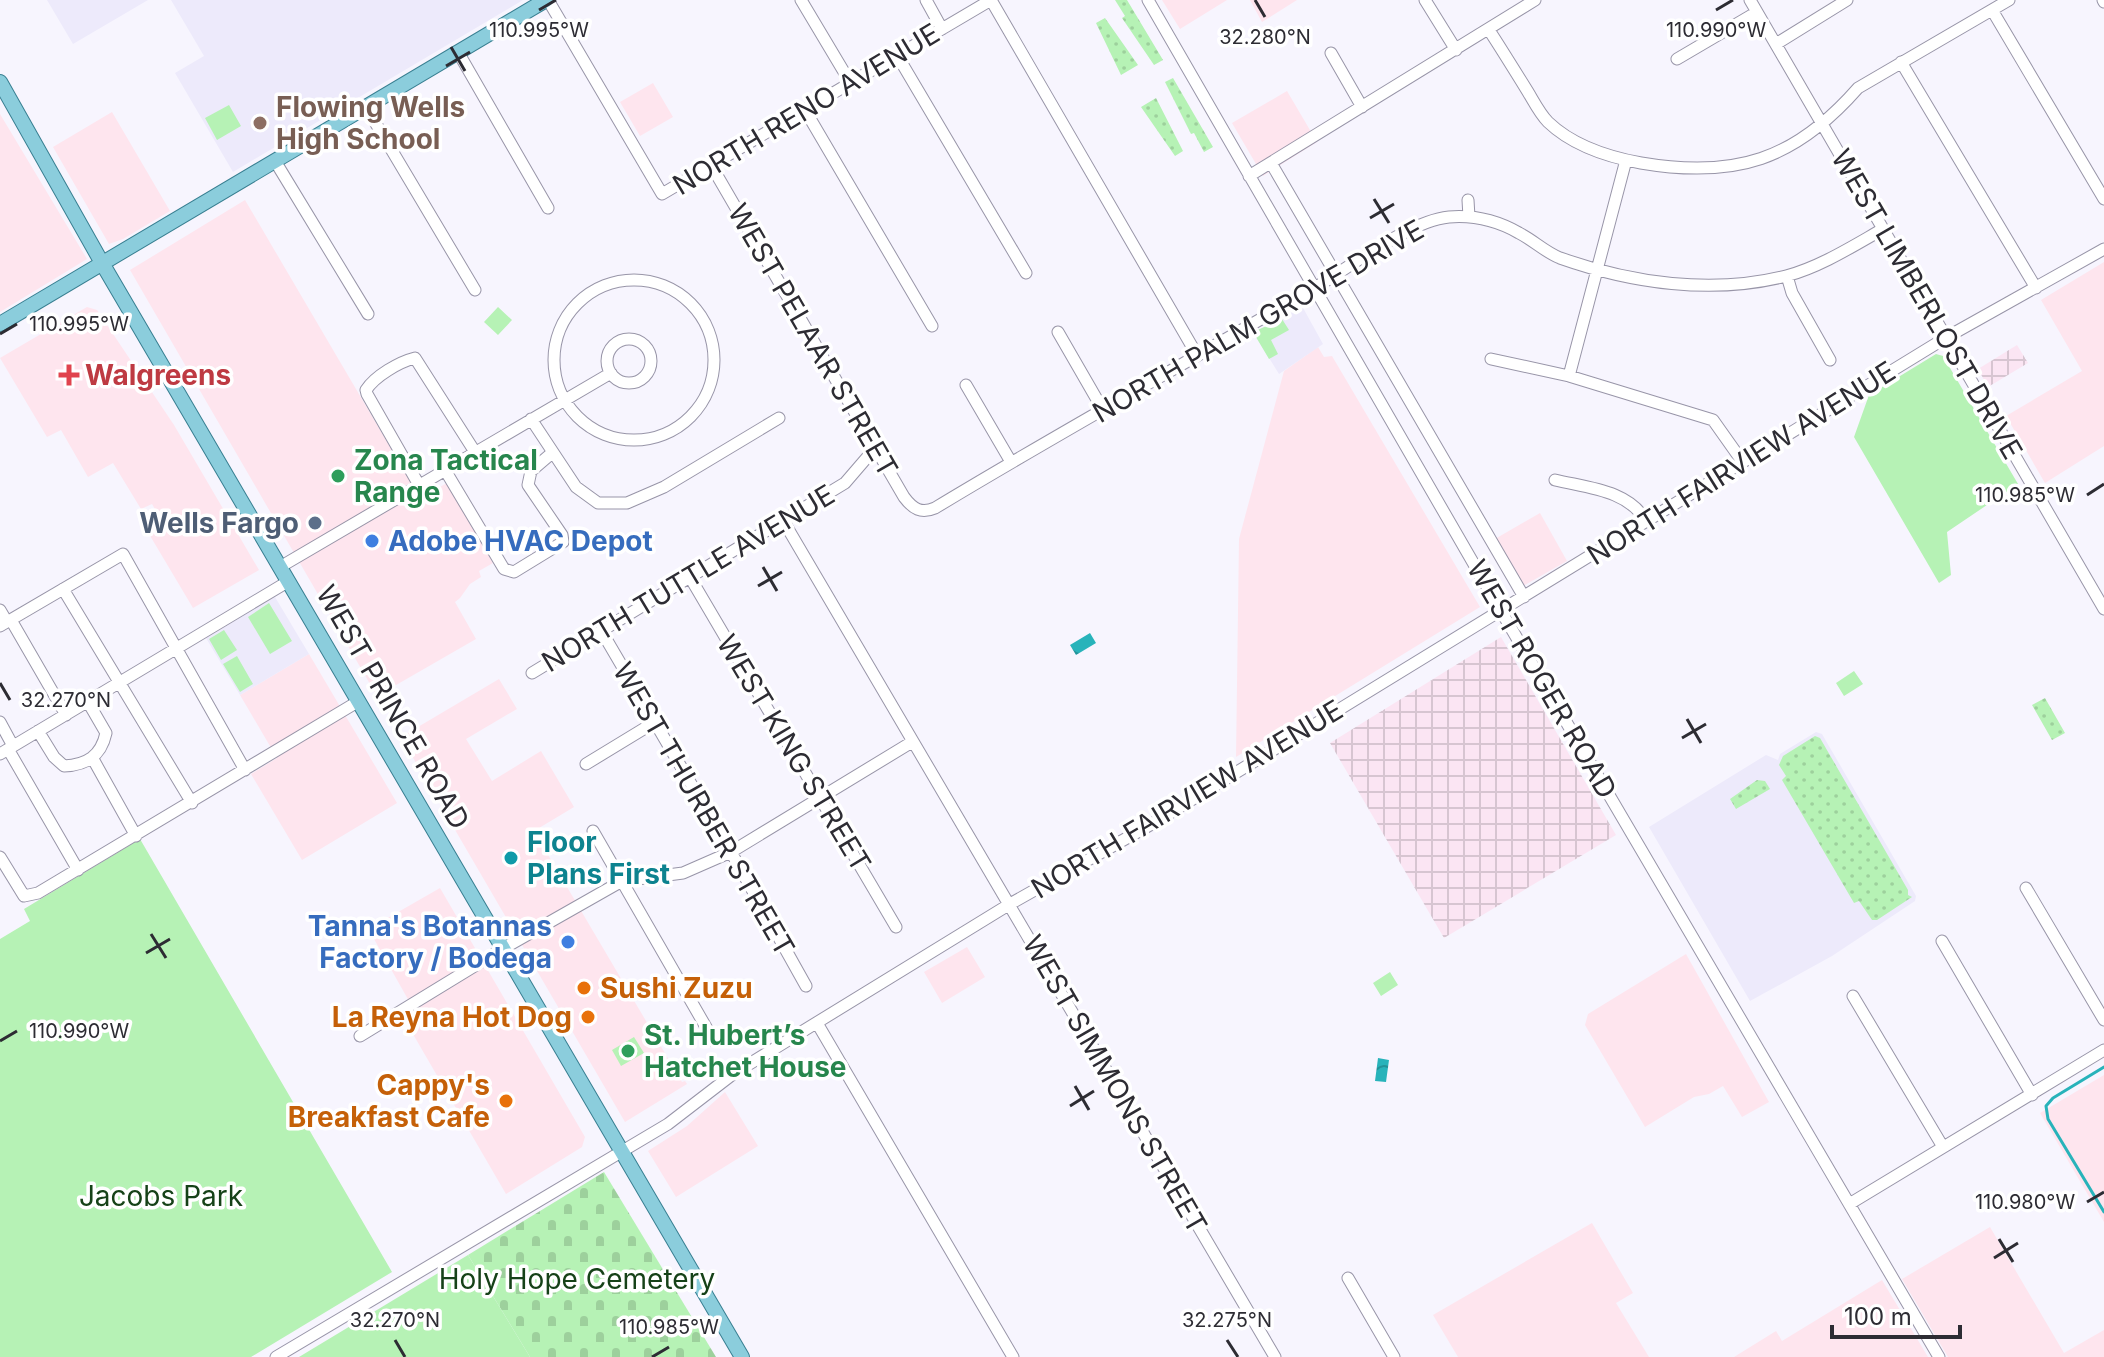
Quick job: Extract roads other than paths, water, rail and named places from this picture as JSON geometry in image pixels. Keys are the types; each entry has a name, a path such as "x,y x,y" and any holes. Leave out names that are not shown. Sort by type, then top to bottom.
{"main road":[{"path":"0,324 547,0"},
{"name":"WEST PRINCE ROAD","path":"0,82 102,263 742,1357"}],"street":[{"name":"NORTH RENO AVENUE","path":"547,0 662,194 991,0"},
{"path":"801,0 850,82"},
{"path":"926,0 942,29"},
{"path":"991,0 1197,355"},
{"name":"WEST ROGER ROAD","path":"1148,0 1501,611 1939,1357"},
{"path":"1425,0 1456,50"},
{"path":"1249,176 1535,0"},
{"name":"WEST LIMBERLOST DRIVE","path":"1750,0 2104,609"},
{"path":"1776,44 1847,0"},
{"path":"1489,30 1546,120 1569,140 1626,160 1703,170 1737,166 1770,156 1813,131 1842,108 1858,88 2009,0"},
{"path":"1992,10 2104,199"},
{"path":"1677,59 1757,12"},
{"path":"458,52 548,208"},
{"path":"1331,53 1362,107"},
{"path":"897,55 1026,273"},
{"path":"1901,62 2036,288"},
{"path":"366,107 475,290"},
{"path":"805,110 932,326"},
{"path":"1569,376 1626,160"},
{"path":"275,161 368,314"},
{"name":"WEST ROGER ROAD","path":"1271,163 1524,597"},
{"name":"WEST PELAAR STREET","path":"711,165 909,503 919,515"},
{"path":"1468,200 1469,217"},
{"name":"NORTH PALM GROVE DRIVE","path":"919,515 1415,227 1447,217 1479,217 1516,231 1557,257 1672,285 1719,285 1787,276 1836,255 1883,229"},
{"name":"NORTH FAIRVIEW AVENUE","path":"276,1357 668,1124 733,1074 1010,904 1157,821 1947,337 2104,249"},
{"path":"1787,276 1792,293 1830,360"},
{"path":"650,281 680,294 700,314 710,337 714,362 710,385 697,409 682,424 659,436 639,441 623,440 600,434 580,420 564,401 554,362 557,339 566,318 592,291 613,282 650,281"},
{"path":"1058,332 1103,410"},
{"path":"419,485 367,394 371,383 388,371 415,358 475,452"},
{"path":"1491,359 1569,376 1713,420 1742,461"},
{"path":"280,567 611,373"},
{"path":"966,385 1011,462"},
{"path":"531,419 576,487 598,503 627,503 664,487 779,418"},
{"name":"NORTH TUTTLE AVENUE","path":"532,673 845,483 876,447"},
{"path":"445,470 504,569 514,572 563,542 562,535 528,485 531,471 552,453"},
{"path":"1555,480 1628,500 1640,510 1646,521"},
{"name":"WEST SIMMONS STREET","path":"784,522 1275,1357"},
{"path":"66,715 3,617 63,589 123,554 245,770"},
{"name":"WEST KING STREET","path":"691,579 896,927"},
{"path":"7,749 289,581"},
{"path":"63,589 192,803"},
{"name":"WEST THURBER STREET","path":"602,632 806,986"},
{"path":"0,857 24,896 38,893 359,701"},
{"path":"38,731 54,757 64,766 93,759 102,749 106,733 88,702"},
{"path":"0,722 7,749 78,870"},
{"path":"586,764 655,722"},
{"path":"360,1036 504,948 622,881 683,873 731,852 912,742"},
{"path":"93,759 136,836"},
{"path":"593,831 714,1041"},
{"path":"2026,888 2104,1020"},
{"path":"1942,941 2032,1095"},
{"path":"1853,996 1943,1147"},
{"path":"817,1023 1013,1357"},
{"path":"1851,1203 2104,1050"},
{"path":"1348,1278 1394,1357"}],"water":[{"path":"1090,633 1096,643 1076,655 1070,645"},
{"path":"1378,1058 1389,1060 1386,1082 1375,1081"}],"waterway":[{"path":"2104,1067 2053,1098 2046,1106 2048,1119 2104,1212"}],"place":[{"name":"Flowing Wells High School","path":"260,123"},
{"name":"Walgreens","path":"69,375"},
{"name":"Zona Tactical Range","path":"338,476"},
{"name":"Wells Fargo","path":"315,523"},
{"name":"Adobe HVAC Depot","path":"372,541"},
{"name":"Floor Plans First","path":"511,858"},
{"name":"Tanna's Botannas Factory / Bodega","path":"568,942"},
{"name":"Sushi Zuzu","path":"584,988"},
{"name":"La Reyna Hot Dog","path":"588,1017"},
{"name":"St. Hubert’s Hatchet House","path":"628,1051"},
{"name":"Cappy's Breakfast Cafe","path":"506,1101"}],"park label":[{"name":"Jacobs Park","path":"161,1196"},
{"name":"Holy Hope Cemetery","path":"577,1279"}]}
